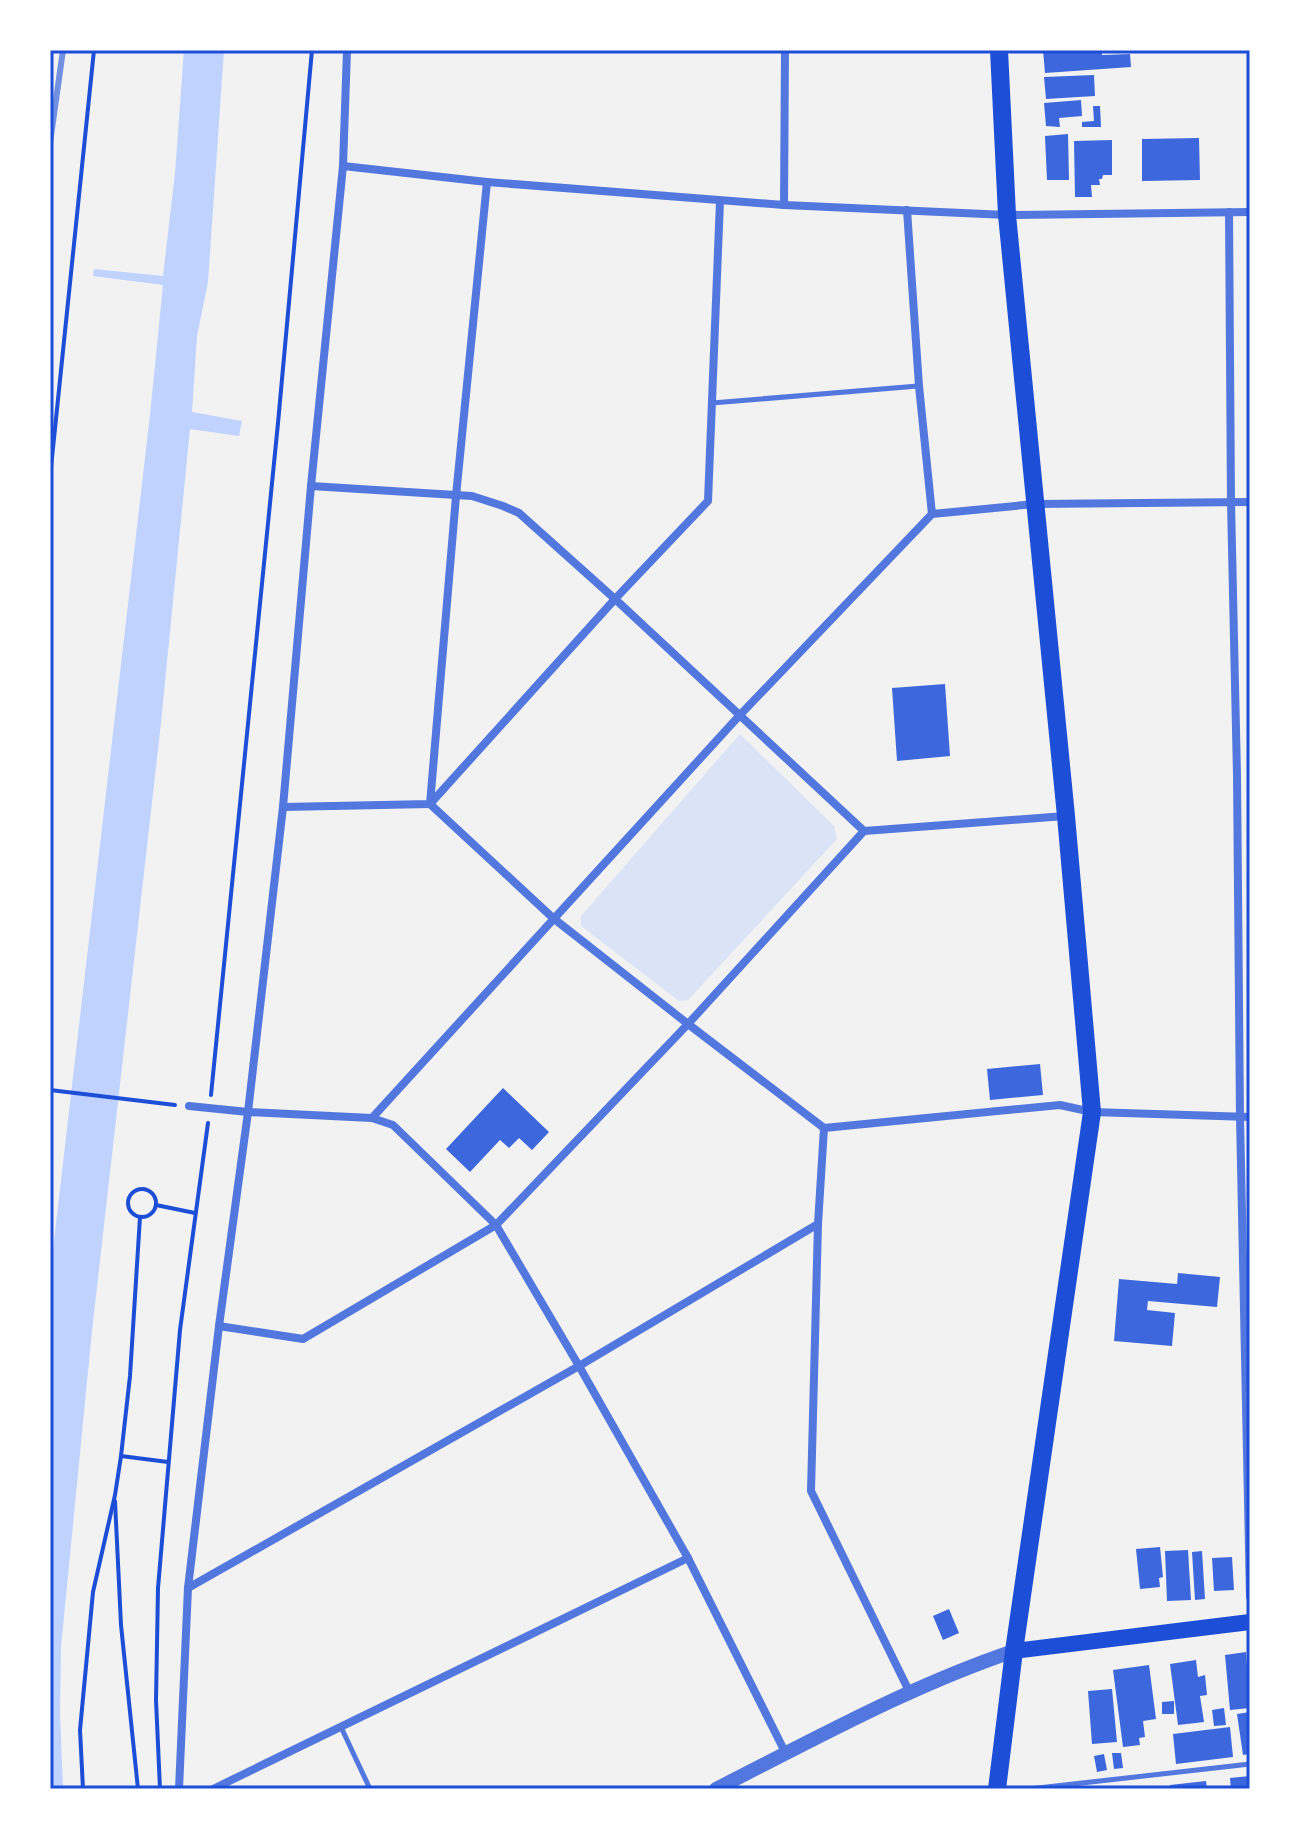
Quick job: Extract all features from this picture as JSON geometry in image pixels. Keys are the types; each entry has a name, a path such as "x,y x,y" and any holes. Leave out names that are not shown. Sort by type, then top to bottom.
{"highway":[{"path":"997,1789 1092,1112 1007,215 999,50"}],"main road":[{"path":"1014,1651 1250,1622"}],"street":[{"path":"179,1789 188,1588 283,807 343,166 347,50"},
{"path":"784,205 785,50"},
{"path":"343,166 487,182 784,205 1007,215 1250,212"},
{"path":"430,804 487,182"},
{"path":"430,804 708,501 720,201"},
{"path":"907,210 919,386 932,514"},
{"path":"1229,212 1250,1597"},
{"path":"311,486 472,496 519,513 864,831"},
{"path":"372,1118 739,716 932,514 1035,504 1250,502"},
{"path":"283,807 430,804 553,918 824,1128 1060,1105 1092,1112 1245,1117"},
{"path":"219,1326 303,1339 496,1225 688,1024 864,831 1066,816"},
{"path":"189,1106 372,1118 393,1125 496,1225 688,1558 786,1754"},
{"path":"824,1128 818,1224 811,1491 910,1693"},
{"path":"188,1588 579,1366 818,1224"},
{"path":"213,1789 688,1558"},
{"path":"716,1789 910,1693 970,1666 1014,1651"}],"lane":[{"path":"712,403 919,386"},
{"path":"341,1727 370,1789"},
{"path":"1029,1789 1250,1764"}],"path":[{"path":"50,477 94,50"},
{"path":"160,1789 156,1700 158,1588 168,1462 180,1330 210,1108 312,50"},
{"path":"50,1090 189,1106"},
{"path":"145,1189 154,1194 156,1205 151,1214 140,1217 131,1211 128,1200 134,1191 145,1189"},
{"path":"156,1205 195,1213"},
{"path":"83,1789 80,1730 93,1592 121,1456 130,1376 140,1217"},
{"path":"121,1456 168,1462"},
{"path":"115,1495 121,1625 138,1789"}],"shaded area":[{"path":"740,734 834,826 837,839 688,1000 679,1001 581,926 581,916"}],"water":[{"path":"184,50 224,50 208,282 197,336 192,412 242,421 239,436 190,429 161,723 92,1331 61,1647 63,1789 50,1789 50,1275 163,285 93,276 94,269 163,276 175,173"}],"building":[{"path":"1043,50 1102,50 1102,55 1130,54 1131,67 1045,73"},
{"path":"1094,75 1095,96 1046,99 1044,77"},
{"path":"1081,100 1082,116 1059,118 1060,127 1046,126 1044,103"},
{"path":"1093,106 1100,106 1101,127 1082,127 1082,122 1094,121"},
{"path":"1068,134 1069,180 1047,180 1045,136"},
{"path":"1199,138 1200,180 1142,181 1142,139"},
{"path":"1112,140 1112,175 1103,175 1099,179 1100,185 1091,185 1092,197 1075,197 1074,141"},
{"path":"945,684 950,756 897,761 892,688"},
{"path":"1040,1064 1043,1095 990,1100 987,1069"},
{"path":"503,1088 549,1132 532,1150 519,1138 509,1148 500,1140 470,1172 446,1149"},
{"path":"1178,1273 1220,1277 1217,1307 1148,1301 1147,1310 1175,1313 1172,1346 1114,1341 1119,1279 1177,1284"},
{"path":"1160,1547 1163,1577 1159,1578 1160,1587 1140,1589 1136,1549"},
{"path":"1188,1550 1191,1600 1167,1601 1165,1551"},
{"path":"1202,1551 1205,1599 1195,1600 1192,1552"},
{"path":"1232,1557 1234,1590 1214,1591 1212,1558"},
{"path":"949,1609 959,1633 943,1640 933,1616"},
{"path":"1246,1652 1250,1708 1230,1710 1225,1655"},
{"path":"1196,1660 1198,1677 1205,1675 1207,1695 1200,1696 1204,1722 1178,1725 1170,1664"},
{"path":"1149,1665 1156,1719 1143,1721 1145,1737 1139,1738 1140,1745 1123,1747 1113,1670"},
{"path":"1112,1689 1117,1742 1092,1744 1088,1691"},
{"path":"1174,1701 1174,1714 1162,1714 1162,1702"},
{"path":"1224,1708 1226,1725 1214,1726 1212,1710"},
{"path":"1250,1712 1250,1754 1243,1755 1237,1714"},
{"path":"1230,1727 1233,1757 1176,1764 1173,1734"},
{"path":"1112,1753 1121,1753 1123,1768 1114,1769"},
{"path":"1104,1754 1107,1770 1097,1772 1094,1756"},
{"path":"1250,1776 1250,1789 1231,1789 1230,1778"},
{"path":"1206,1781 1207,1789 1171,1789 1170,1785"}],"railway":[{"path":"50,143 63,50"}]}
